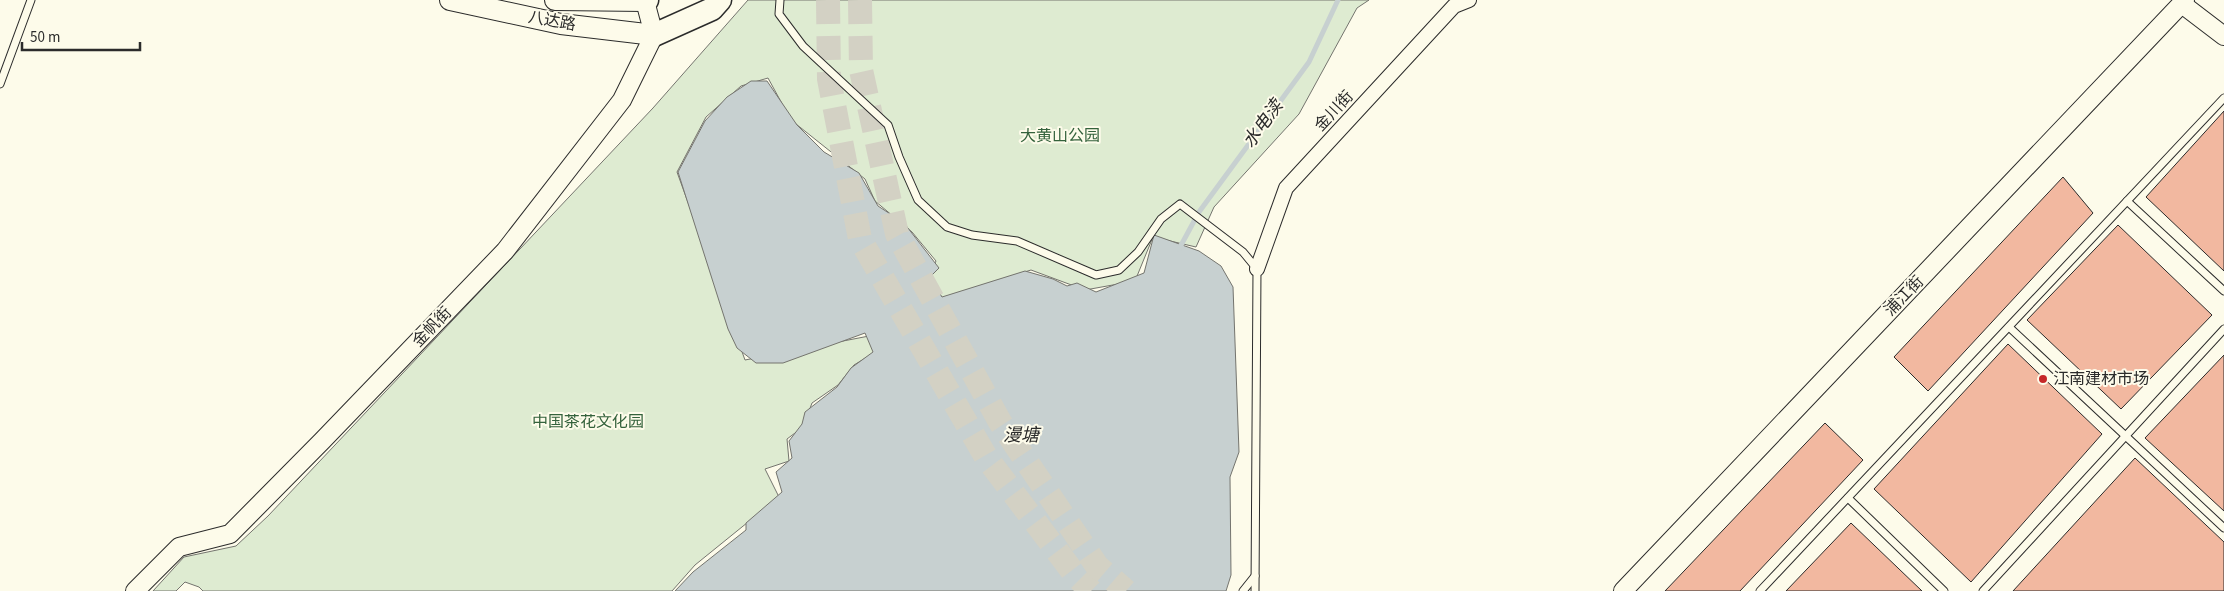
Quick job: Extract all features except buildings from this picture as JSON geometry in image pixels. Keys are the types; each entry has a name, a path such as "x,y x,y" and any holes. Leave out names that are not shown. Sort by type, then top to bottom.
{"main road":[{"name":"八达路","path":"450,0 561,24 654,35"},
{"path":"555,0 646,0"},
{"path":"654,35 712,8 720,0"}],"street":[{"path":"646,0 654,35"},
{"name":"金川街","path":"1257,269 1286,188 1454,6 1469,0"},
{"path":"2184,2 2224,36"},
{"name":"浦江街","path":"1623,591 2184,2"},
{"name":"金帆街","path":"135,591 179,548 230,534 505,251 622,100 654,35"}],"lane":[{"path":"0,84 31,0"},
{"path":"780,0 779,14 803,46 888,125 899,157 918,200 947,227 972,235 1017,241 1096,275 1119,270 1138,252 1161,219 1180,204 1243,252 1257,269 1254,591"},
{"path":"1760,591 2224,98"},
{"path":"2127,202 2224,291"},
{"path":"2009,328 2224,528"},
{"path":"1983,591 2224,329"},
{"path":"1848,498 1944,591"},
{"path":"1243,591 1255,576"}],"green space":[{"path":"748,0 1369,0 1357,8 1299,114 1214,207 1196,247 1153,237 1135,281 1085,290 1031,270 942,298 928,277 936,261 912,232 875,201 865,179 791,120 768,78 741,86 706,117 677,172 745,360 869,336 877,351 854,365 838,385 812,403 803,427 787,439 789,461 765,469 779,497 695,565 672,591 203,591 199,587 185,582 176,591 153,591 184,557 236,546 268,516 653,108"}],"water":[{"name":"漫塘","path":"751,81 767,81 797,125 824,152 859,173 878,206 904,223 939,268 930,277 942,297 1025,271 1053,279 1067,286 1077,283 1096,292 1144,273 1154,235 1199,251 1221,266 1233,287 1239,452 1230,477 1231,575 1226,591 675,591 693,572 746,530 746,523 782,492 776,472 792,458 789,441 802,424 805,412 837,387 851,368 873,352 865,333 783,363 756,363 737,348 728,329 678,172 705,121 727,97"}],"waterway":[{"name":"水电渎","path":"1179,249 1199,212 1309,62 1338,0"}],"tunnel":[{"path":"828,0 829,79 860,239 986,457 1076,576 1091,591"},
{"path":"860,0 861,70 897,234 1000,422 1097,566 1126,591"}],"place":[{"name":"江南建材市场","path":"2043,379"}],"park label":[{"name":"大黄山公园","path":"1060,136"},
{"name":"中国茶花文化园","path":"588,422"}]}
